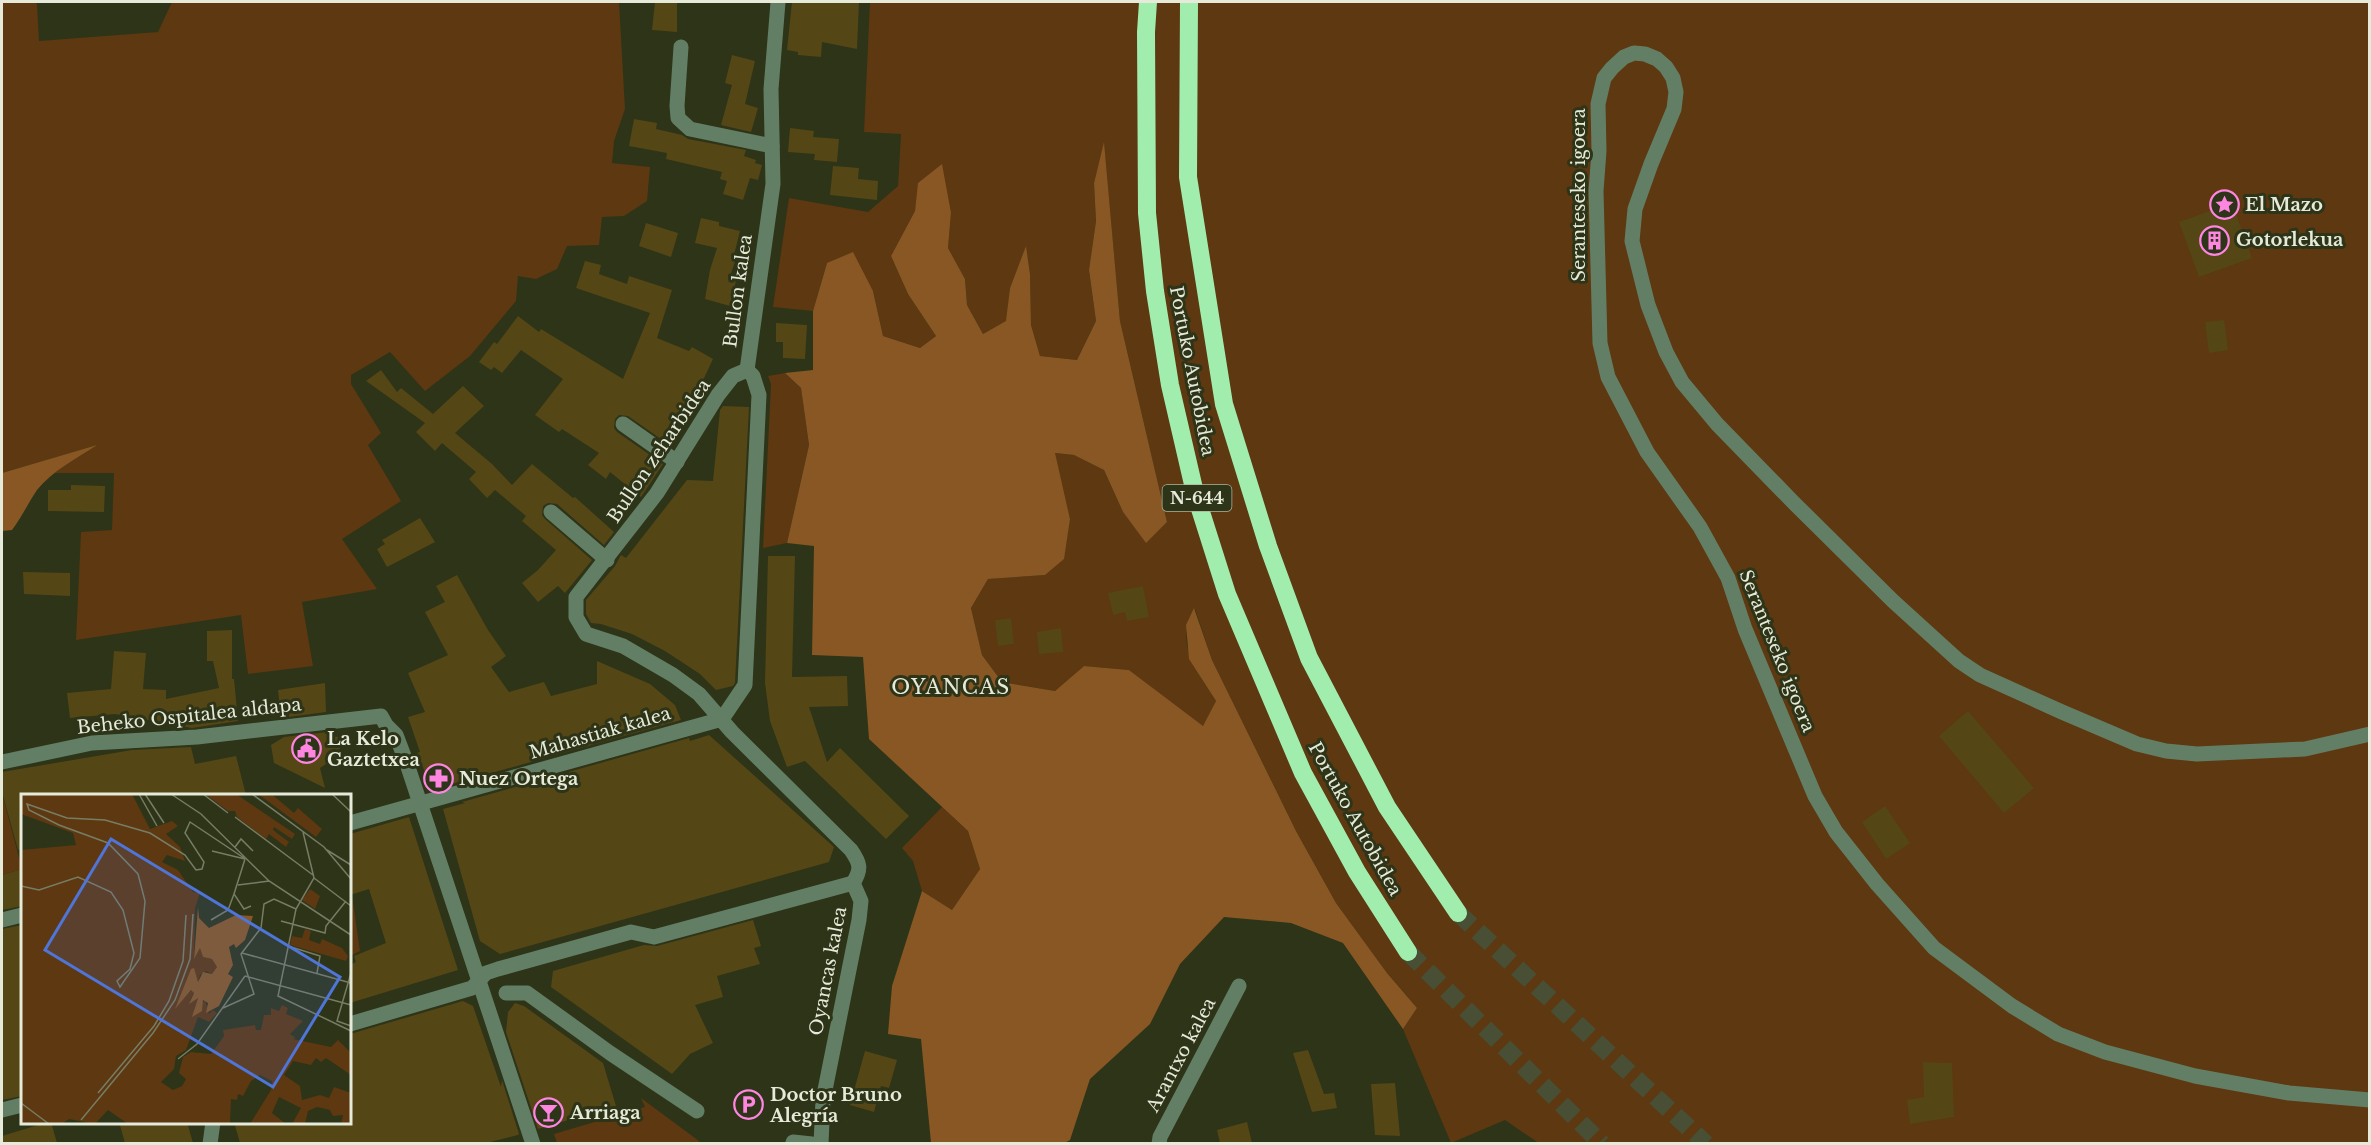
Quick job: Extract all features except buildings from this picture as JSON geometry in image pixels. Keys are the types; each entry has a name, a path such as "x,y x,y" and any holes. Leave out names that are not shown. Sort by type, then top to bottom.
{"highway":[{"name":"Portuko Autobidea","path":"1148,2 1146,32 1147,213 1155,291 1170,385 1195,493 1227,594 1303,773 1357,872 1408,951"},
{"name":"Portuko Autobidea","path":"1189,2 1188,177 1224,404 1268,546 1309,658 1387,807 1458,913"}],"street":[{"name":"Bullon kalea","path":"722,719 745,685 759,395 753,376 747,370 773,184 771,89 778,2"},
{"path":"681,47 678,118 690,129 772,146"},
{"name":"Seranteseko igoera","path":"2370,734 2305,749 2197,754 2166,751 2138,744 2062,712 1980,675 1959,661 1793,502 1717,424 1682,382 1666,352 1648,305 1632,241 1635,209 1674,109 1676,92 1673,78 1666,67 1645,54 1634,53 1624,57 1612,68 1604,78 1599,97 1596,191 1600,343 1608,377 1647,452 1700,526 1728,578 1745,629 1815,796 1836,832 1877,884 1934,948 2012,1006 2058,1034 2105,1052 2195,1076 2289,1092 2370,1100"},
{"name":"Bullon zeharbidea","path":"722,719 699,694 673,675 624,646 586,634 576,617 576,597 657,494 718,395 733,376 747,370"},
{"path":"623,424 677,462"},
{"path":"551,512 607,560"},
{"name":"Beheko Ospitalea aldapa","path":"2,762 92,743 196,737 381,716 396,735 420,804"},
{"name":"Mahastiak kalea","path":"351,823 722,719"},
{"name":"Oyancas kalea","path":"722,719 732,732 851,850 859,863 859,873 853,883 861,901 859,920 823,1100 821,1143"},
{"path":"420,804 480,980 530,1143"},
{"path":"351,1024 459,993 472,988 486,973 498,969 631,932 654,937 853,883"},
{"path":"2,920 21,915"},
{"name":"Arantxo kalea","path":"1160,1143 1160,1137 1239,986"},
{"path":"506,993 527,993 610,1053 697,1111"},
{"path":"2,1110 21,1105"},
{"path":"210,1143 213,1124"},
{"path":"793,1142 812,1143"}],"shaded area":[{"path":"2,2 35,2 37,4 39,41 158,32 172,2 619,2 625,109 614,141 612,163 650,167 647,201 624,216 602,217 599,245 567,246 557,269 536,279 518,276 516,301 470,356 425,391 390,352 351,375 351,384 381,433 368,445 401,501 342,539 377,589 302,602 313,666 248,674 241,615 76,640 81,532 112,530 114,473 54,473 94,446 2,473"},
{"path":"870,2 2369,2 2369,1143 1540,1144 1505,1120 1451,1143 1403,1029 1417,1008 1387,973 1336,903 1296,831 1212,660 1195,609 1186,634 1187,645 1190,657 1216,701 1203,727 1129,670 1084,666 1055,691 1002,682 982,655 971,608 988,579 1045,575 1070,519 1054,453 1074,455 1104,470 1123,512 1146,542 1167,522 1120,321 1104,144 1094,183 1096,221 1089,270 1096,321 1077,360 1040,356 1031,325 1030,274 1026,247 1010,288 1007,321 983,334 967,305 965,279 948,248 951,213 919,183 915,211 891,256 908,294 936,336 920,348 883,336 873,291 827,263 813,311 773,307 789,198 868,212 898,186 901,134 864,132"},
{"path":"1104,142 1120,321 1167,522 1146,543 1123,512 1104,470 1074,455 1055,453 1070,519 1064,559 1045,575 988,579 971,608 982,655 1002,682 1055,691 1084,666 1129,670 1203,726 1216,701 1189,659 1186,625 1194,608 1212,660 1296,831 1336,903 1387,973 1417,1008 1403,1029 1343,943 1291,923 1224,917 1180,964 1150,1024 1090,1079 1070,1140 1063,1144 931,1143 921,1039 888,1034 892,986 922,891 952,910 980,869 968,831 869,739 863,657 812,655 814,546 787,543 809,445 801,388 785,373 813,370 813,311 827,263 853,252 873,291 883,336 920,348 936,336 908,294 891,256 915,211 918,183 942,164 951,213 948,248 965,279 967,305 983,334 1006,321 1010,288 1026,246 1030,274 1031,325 1040,356 1077,360 1096,321 1089,270 1096,221 1094,183"},
{"path":"785,373 801,388 809,445 787,543 763,548 771,384 768,376"},
{"path":"97,445 50,477 37,490 12,530 2,531 2,473"},
{"path":"2,798 21,869 2,875"},
{"path":"942,807 968,831 980,869 952,910 922,891 913,861 902,848"},
{"path":"351,895 352,895 360,951 351,956"},
{"path":"641,1098 699,1143 557,1143 554,1134 645,1107"}],"tunnel":[{"path":"1458,913 1706,1144"},
{"path":"1408,952 1602,1144"}],"place":[{"name":"El Mazo","path":"2224,205"},
{"name":"Gotorlekua","path":"2215,240"},
{"name":"La Kelo Gaztetxea","path":"306,749"},
{"name":"Nuez Ortega","path":"438,779"},
{"name":"Doctor Bruno Alegría","path":"749,1105"},
{"name":"Arriaga","path":"549,1113"}],"district":[{"name":"OYANCAS","path":"951,687"}]}
